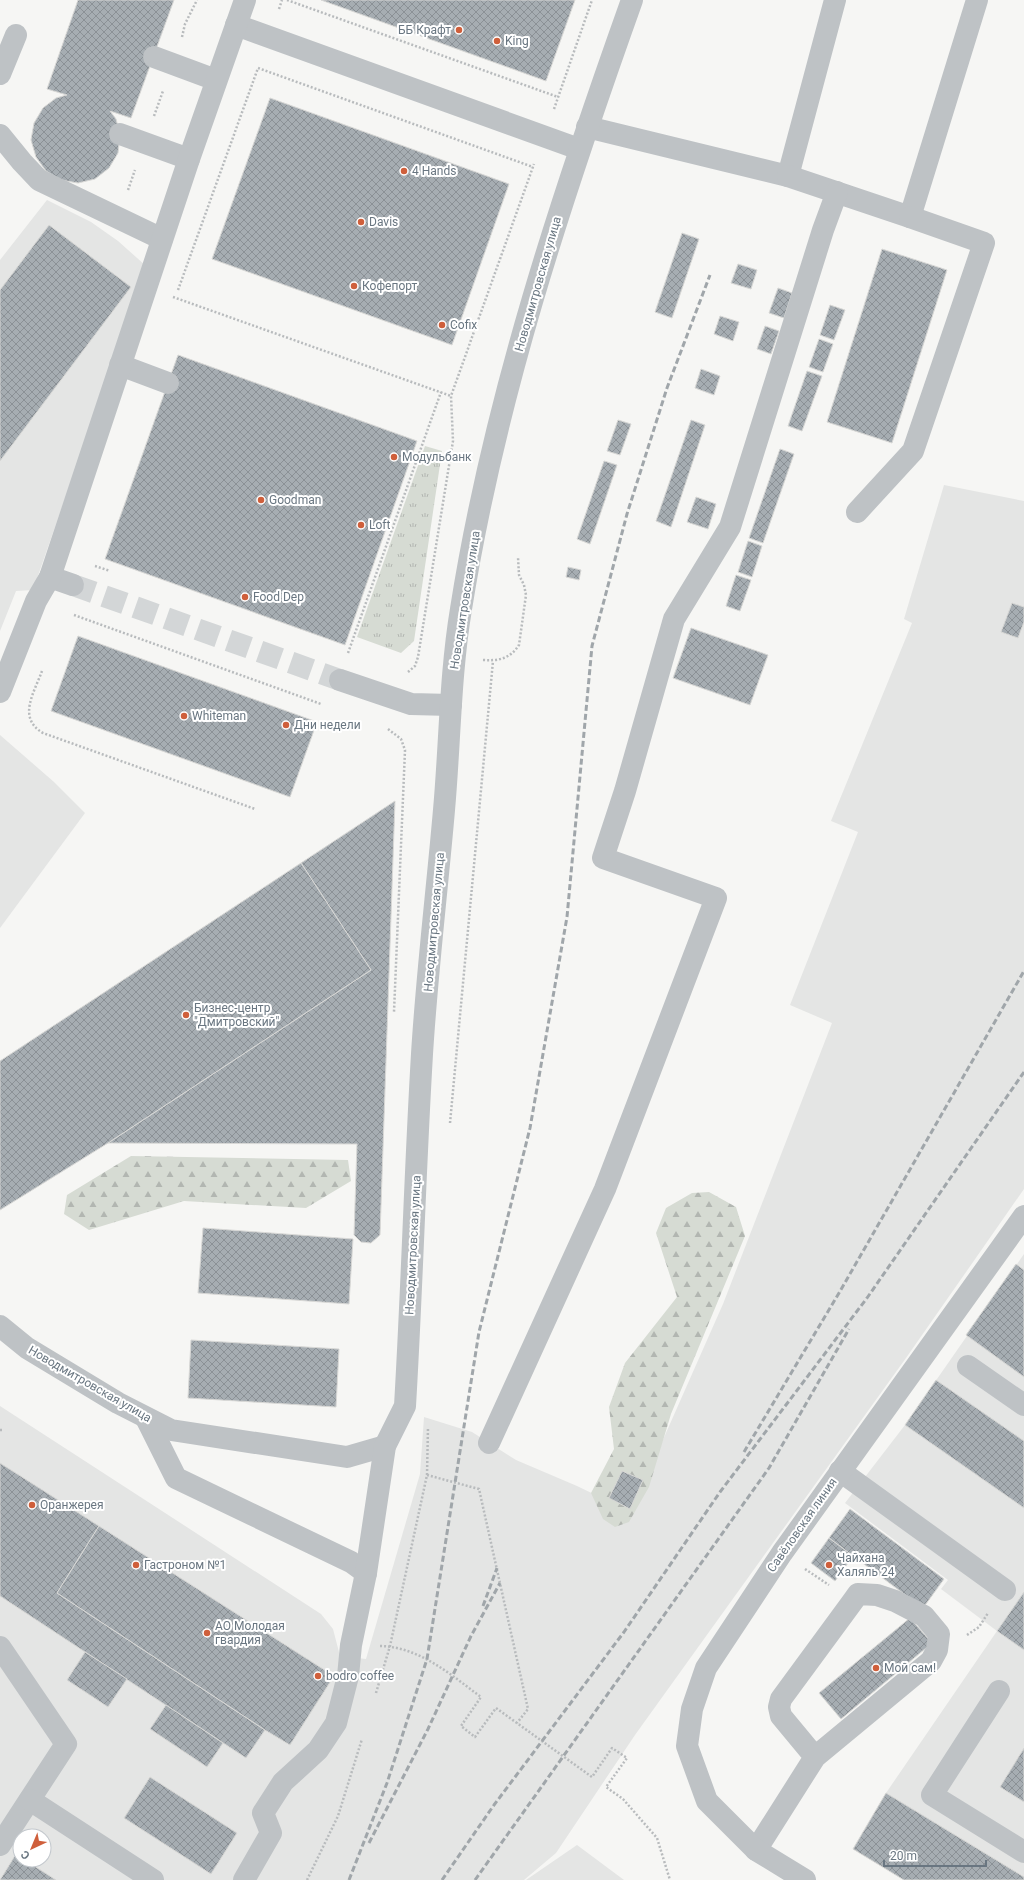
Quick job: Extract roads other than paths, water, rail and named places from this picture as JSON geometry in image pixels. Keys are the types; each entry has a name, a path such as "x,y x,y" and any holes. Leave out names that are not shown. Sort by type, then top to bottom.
{"street":[{"path":"0,692 36,601 50,577 189,159 245,0"},
{"name":"Новодмитровская улица","path":"0,1326 27,1348 146,1418 171,1430 346,1457 385,1446 406,1406 422,1050 445,804 454,659 461,609 481,499 514,366 561,204 632,0"},
{"path":"788,176 835,0"},
{"path":"910,217 977,0"},
{"path":"236,25 579,149"},
{"path":"0,74 16,35"},
{"path":"163,61 216,80"},
{"path":"587,127 788,176 984,243 913,451 857,512"},
{"path":"120,134 189,159"},
{"path":"0,135 39,180 162,239"},
{"path":"490,1443 605,1189 716,898 603,858 674,619 730,527 823,230 837,192"},
{"path":"120,365 168,383"},
{"path":"50,577 73,584"},
{"path":"340,680 411,704 451,705"},
{"name":"Савёловская линия","path":"756,1850 707,1801 686,1746 692,1709 706,1668 782,1554 840,1471 1024,1216"},
{"path":"968,1366 1024,1405"},
{"path":"146,1418 176,1478 351,1562 366,1573"},
{"path":"244,1880 271,1833 263,1812 283,1782 318,1750 336,1722 348,1676 352,1645 366,1573 385,1446"},
{"path":"840,1471 1005,1590"},
{"path":"805,1880 756,1850 815,1757 931,1662 937,1650 938,1634 924,1616 877,1595 858,1594 852,1601 781,1699 779,1707 781,1716 815,1757"},
{"path":"0,1647 66,1744 0,1845"},
{"path":"999,1691 932,1795 1024,1852"},
{"path":"30,1800 153,1880"}],"tunnel":[{"path":"73,585 340,680"}],"railway":[{"path":"349,1880 387,1783 427,1659 479,1332 530,1128 567,917 592,646 627,514 667,388 710,275"},
{"path":"744,1452 839,1293 1024,971"},
{"path":"442,1880 494,1805 624,1632 720,1492 867,1298 1024,1072"},
{"path":"475,1880 769,1468 849,1329"},
{"path":"483,1606 497,1568"},
{"path":"369,1843 428,1729 471,1636 500,1583"}],"place":[{"name":"ББ Крафт","path":"459,30"},
{"name":"King","path":"497,41"},
{"name":"4 Hands","path":"404,171"},
{"name":"Davis","path":"361,222"},
{"name":"Кофепорт","path":"354,286"},
{"name":"Cofix","path":"442,325"},
{"name":"Модульбанк","path":"394,457"},
{"name":"Goodman","path":"261,500"},
{"name":"Loft","path":"361,525"},
{"name":"Food Dep","path":"245,597"},
{"name":"Whiteman","path":"184,716"},
{"name":"Дни недели","path":"286,725"},
{"name":"Бизнес-центр \"Дмитровский\"","path":"186,1015"},
{"name":"Оранжерея","path":"32,1505"},
{"name":"Гастроном №1","path":"136,1565"},
{"name":"Чайхана Халяль 24","path":"829,1565"},
{"name":"АО Молодая гвардия","path":"207,1633"},
{"name":"Мой сам!","path":"876,1668"},
{"name":"bodro coffee","path":"318,1676"}]}
